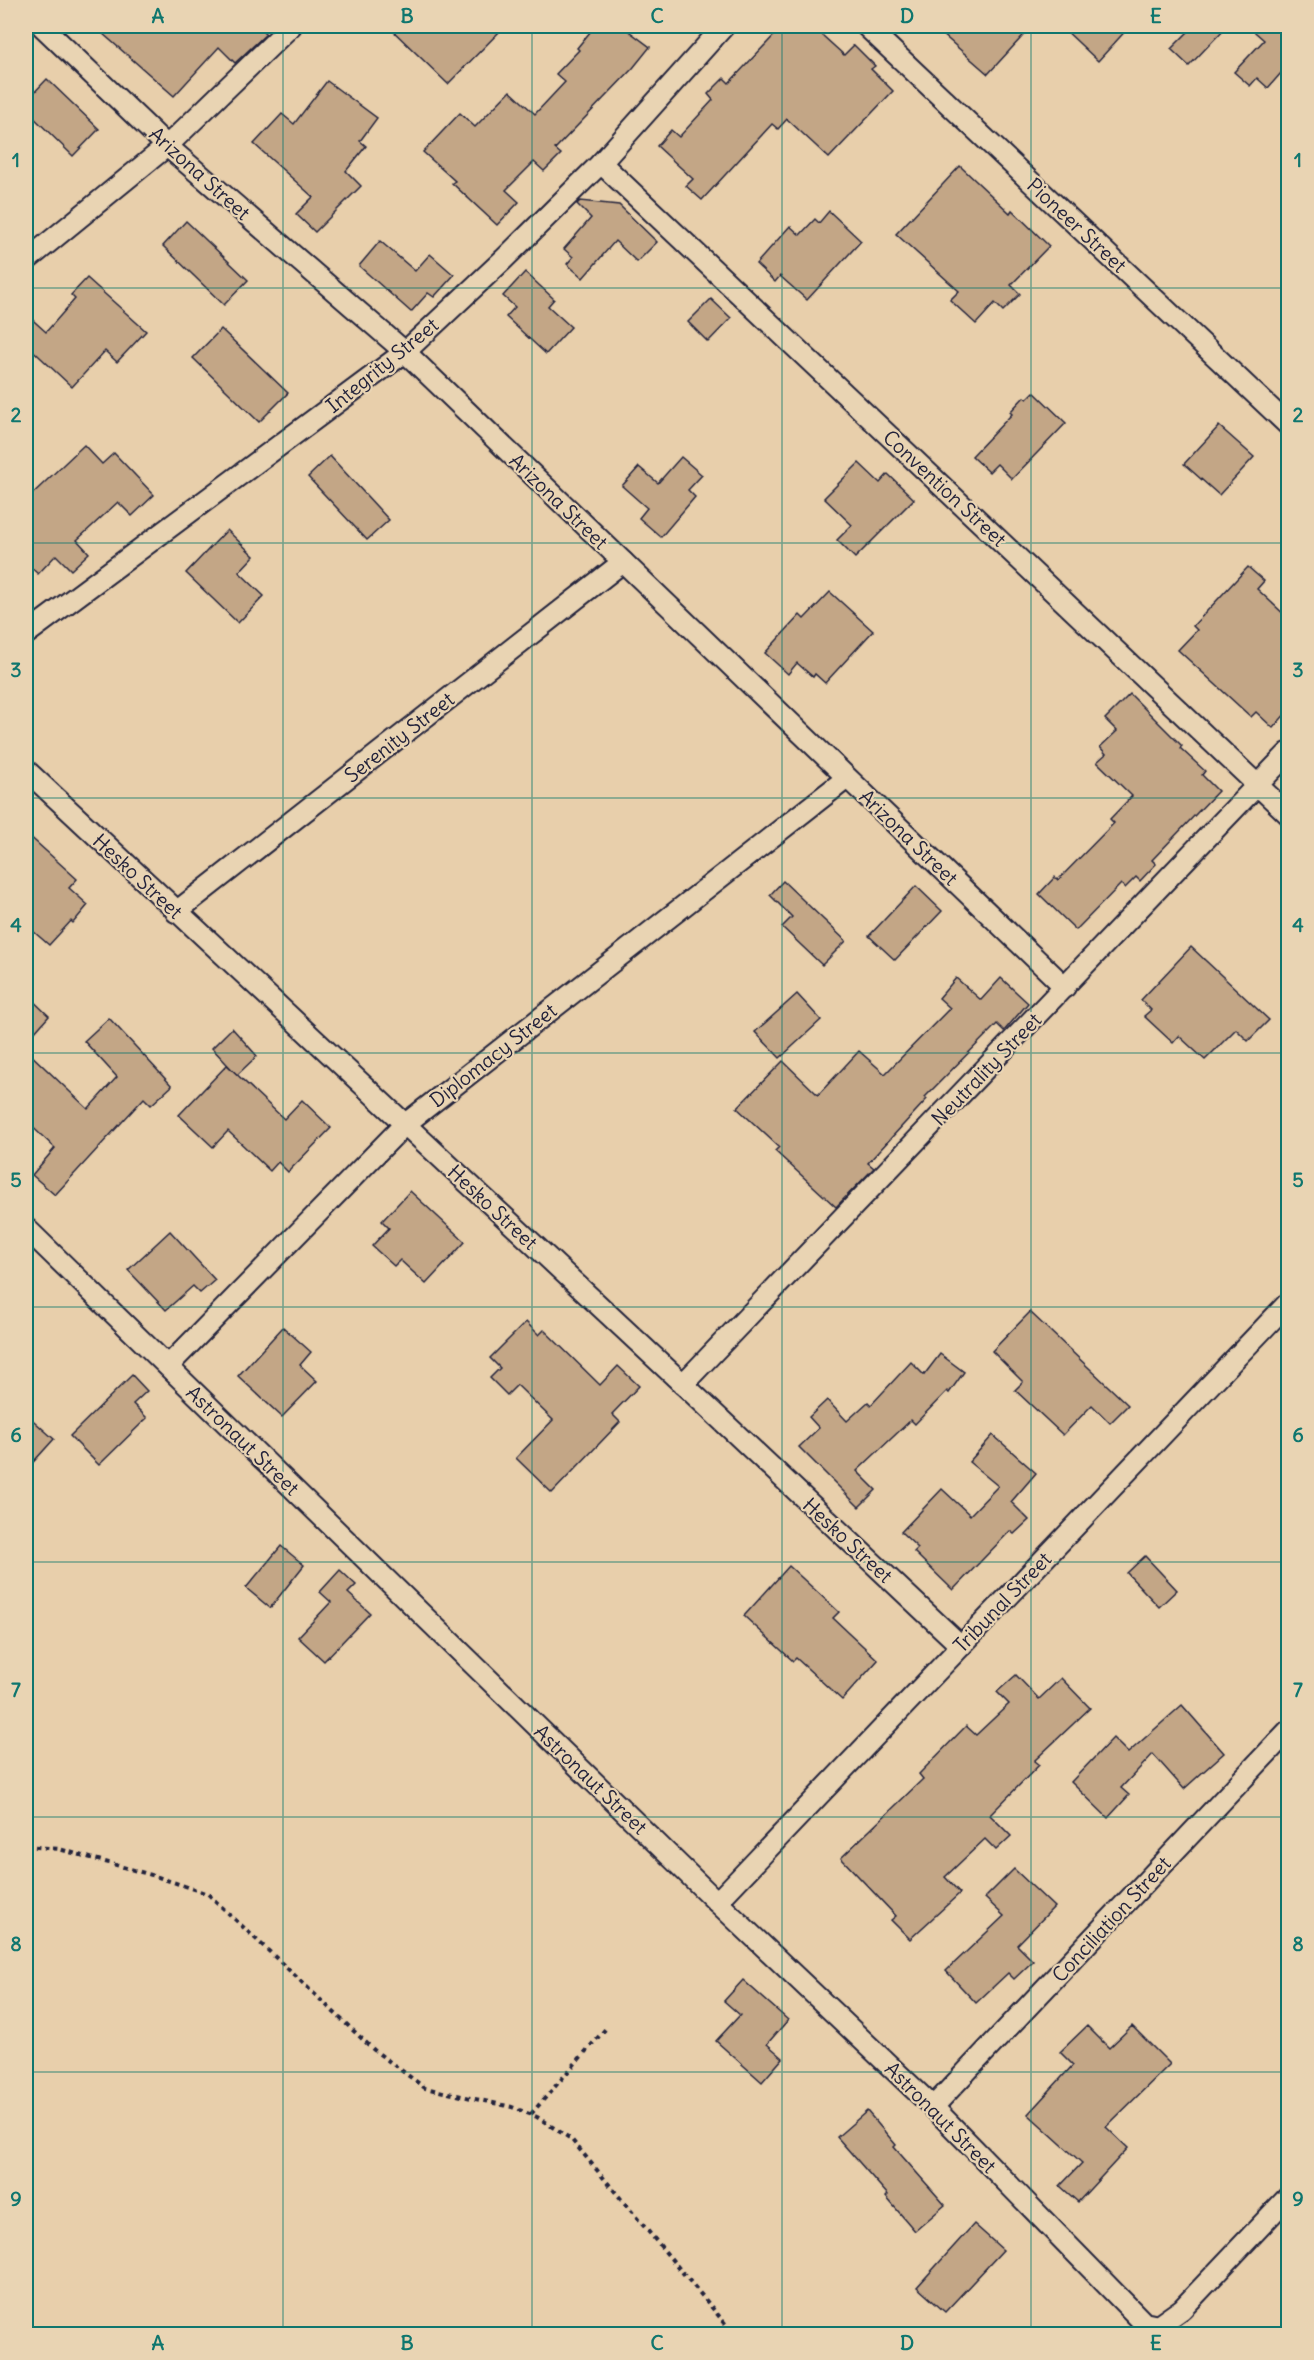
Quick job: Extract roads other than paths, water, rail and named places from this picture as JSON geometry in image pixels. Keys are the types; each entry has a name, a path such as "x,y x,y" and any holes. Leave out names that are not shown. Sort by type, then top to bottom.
{"street":[{"name":"Arizona Street","path":"42,26 167,146 405,352 1065,987"},
{"path":"26,261 167,146 291,26"},
{"name":"Integrity Street","path":"26,634 405,352 602,163 724,26"},
{"name":"Pioneer Street","path":"866,26 1288,425"},
{"name":"Convention Street","path":"602,163 1288,814"},
{"name":"Serenity Street","path":"176,912 623,562"},
{"name":"Neutrality Street","path":"683,1384 1288,753"},
{"name":"Hesko Street","path":"26,770 961,1646"},
{"name":"Diplomacy Street","path":"168,1366 404,1125 847,778"},
{"name":"Astronaut Street","path":"26,1228 717,1902 933,2107 1144,2323 1158,2326 1182,2309 1288,2197"},
{"name":"Tribunal Street","path":"717,1902 1288,1303"},
{"name":"Conciliation Street","path":"933,2107 1288,1731"}]}
